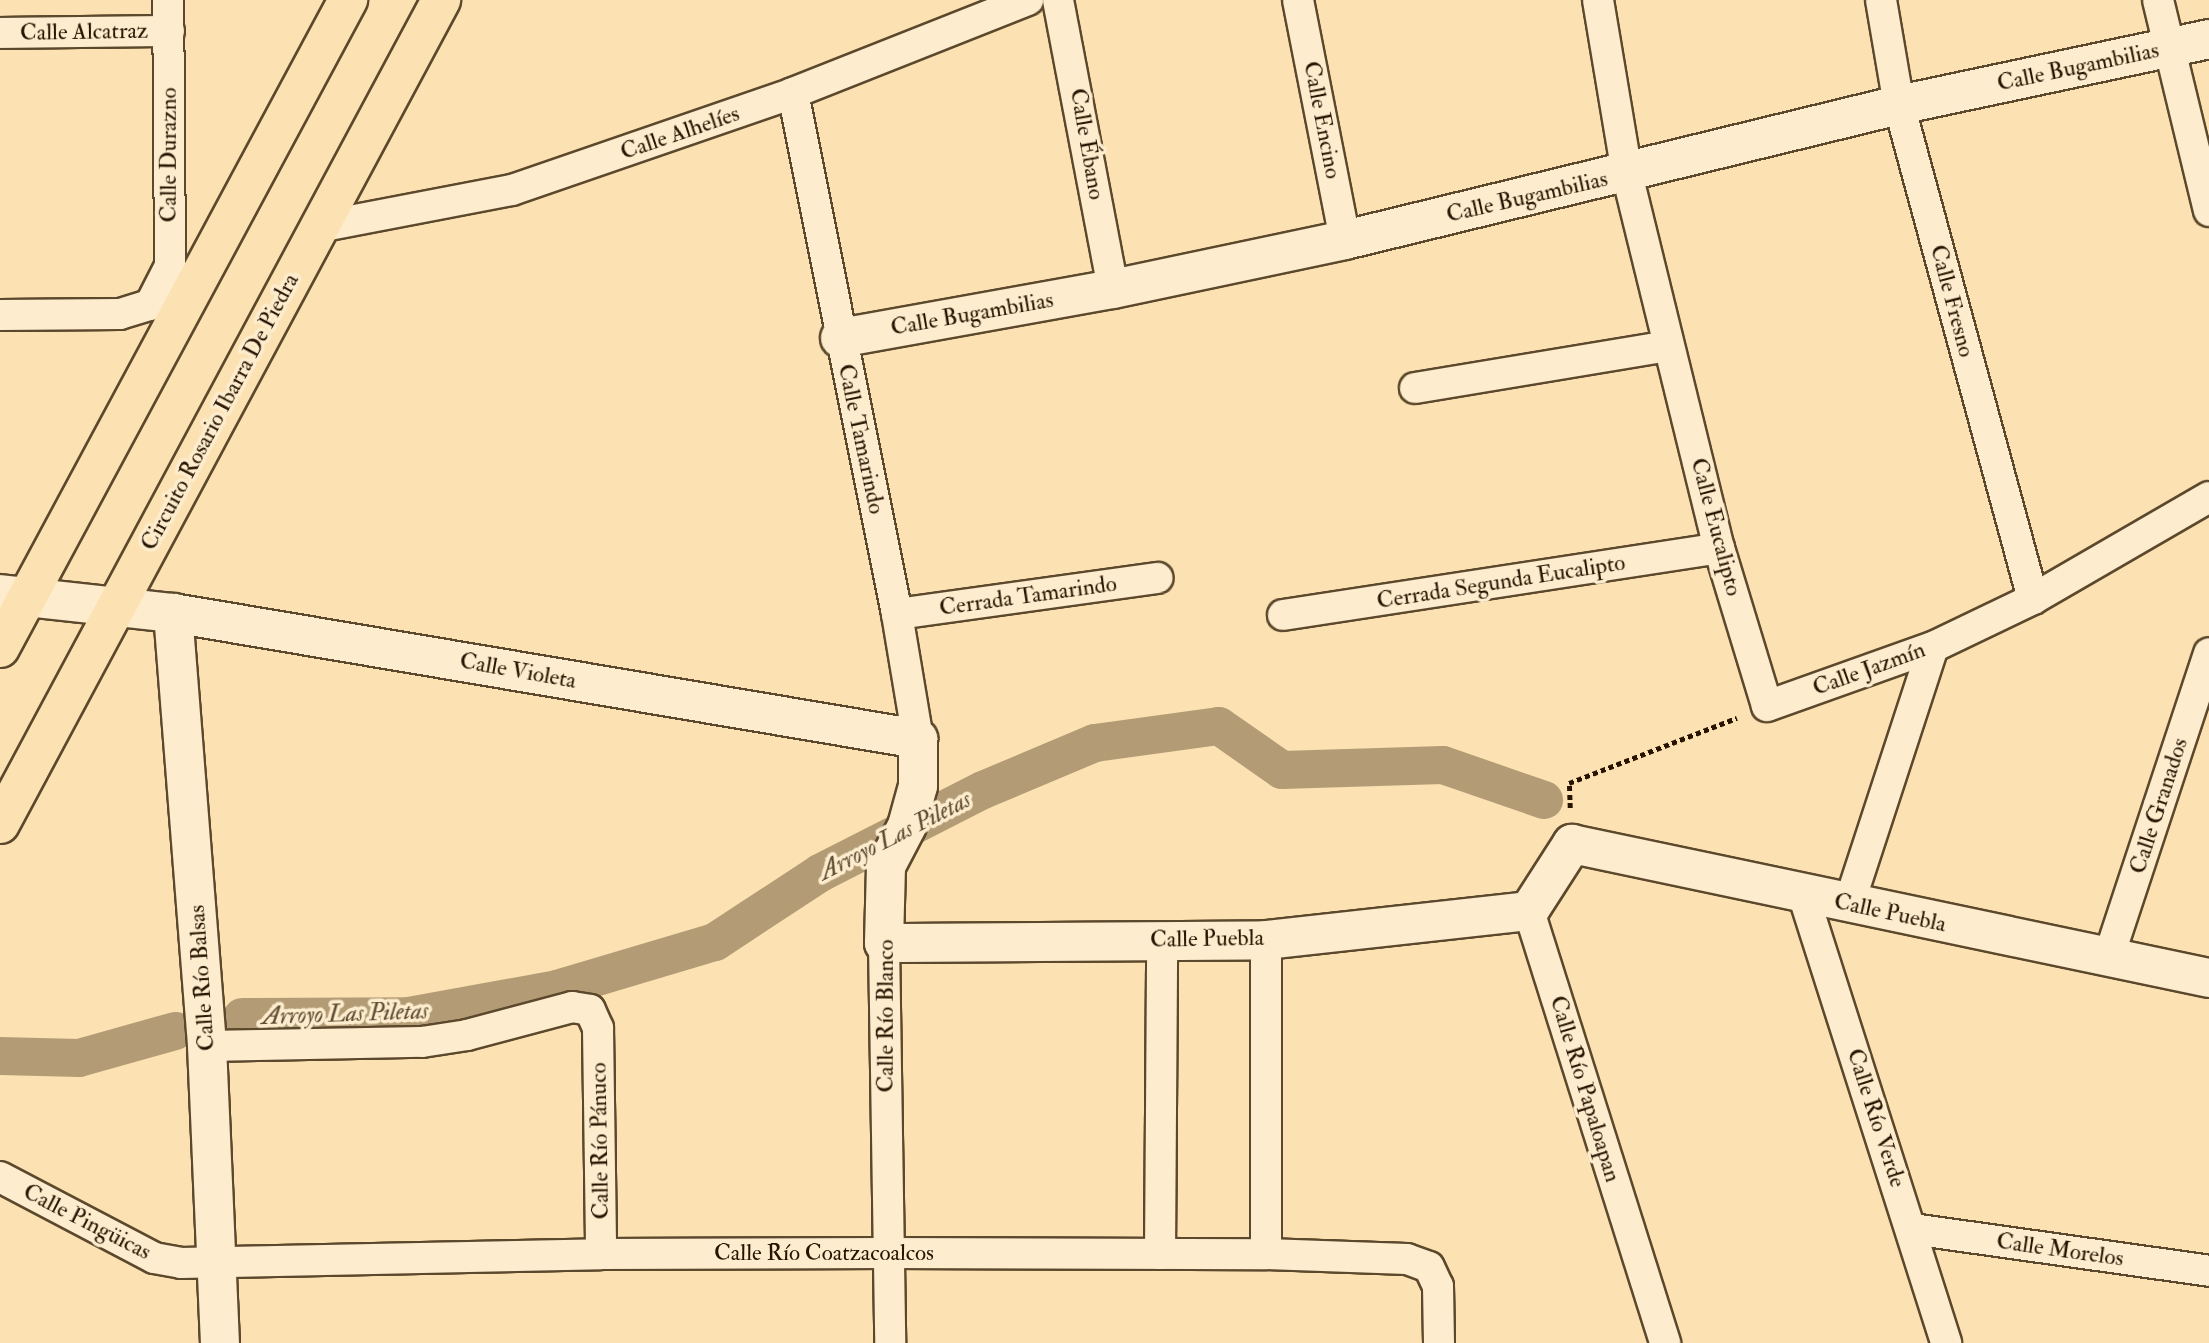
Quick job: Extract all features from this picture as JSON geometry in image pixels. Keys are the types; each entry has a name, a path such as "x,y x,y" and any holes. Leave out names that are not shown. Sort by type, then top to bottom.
{"main road":[{"path":"0,648 14,595 348,0"},
{"name":"Circuito Rosario Ibarra De Piedra","path":"0,824 441,0"}],"street":[{"name":"Calle Durazno","path":"0,315 120,314 150,305 170,266 167,0"},
{"name":"Calle Alhelíes","path":"320,227 512,190 793,93 1028,0"},
{"name":"Calle Ébano","path":"1058,0 1113,289"},
{"name":"Calle Encino","path":"1298,0 1345,240"},
{"name":"Calle Eucalipto","path":"1598,0 1628,174 1669,346 1719,548 1767,706"},
{"name":"Calle Fresno","path":"1881,0 1899,105 2032,599"},
{"path":"2158,0 2209,211"},
{"name":"Calle Alcatraz","path":"0,33 169,31"},
{"name":"Calle Bugambilias","path":"840,338 1113,289 1345,240 1628,174 1899,105 2209,38"},
{"name":"Calle Tamarindo","path":"793,93 897,614 918,739 918,786"},
{"path":"1415,388 1669,346"},
{"name":"Calle Jazmín","path":"1767,706 1933,647 2032,599 2209,497"},
{"name":"Cerrada Segunda Eucalipto","path":"1283,615 1719,548"},
{"name":"Cerrada Tamarindo","path":"897,614 1158,578"},
{"name":"Calle Violeta","path":"14,595 173,613 918,739"},
{"name":"Calle Río Balsas","path":"173,613 207,1046 220,1343"},
{"path":"1849,904 1933,647"},
{"name":"Calle Granados","path":"2108,959 2209,653"},
{"name":"Calle Río Blanco","path":"888,1253 884,943 886,866 906,826 918,786"},
{"path":"1529,911 1572,844"},
{"name":"Calle Puebla","path":"1572,844 2108,959 2209,978"},
{"name":"Calle Río Verde","path":"1803,894 1912,1229 1946,1343"},
{"name":"Calle Puebla","path":"884,943 1266,940 1529,911"},
{"name":"Calle Río Papaloapan","path":"1529,911 1665,1343"},
{"path":"1160,1254 1161,940"},
{"path":"1266,940 1266,1254"},
{"name":"Calle Río Pánuco","path":"207,1046 422,1042 467,1035 572,1007 590,1010 598,1028 601,1254"},
{"name":"Calle Pingüicas","path":"0,1177 154,1258 181,1263 218,1261"},
{"name":"Calle Morelos","path":"1912,1229 2209,1271"},
{"path":"888,1253 890,1343"},
{"name":"Calle Río Coatzacoalcos","path":"218,1261 601,1254 888,1253 1266,1254 1407,1259 1429,1267 1438,1286 1439,1343"}],"path":[{"path":"1572,844 1569,783 1767,706"}],"waterway":[{"name":"Arroyo Las Piletas","path":"242,1017 409,1016 557,989 715,942 820,873 983,790 1095,743 1219,726 1282,770 1443,765 1544,800"},
{"name":"Arroyo Las Piletas","path":"0,1056 79,1058 175,1031"}]}
